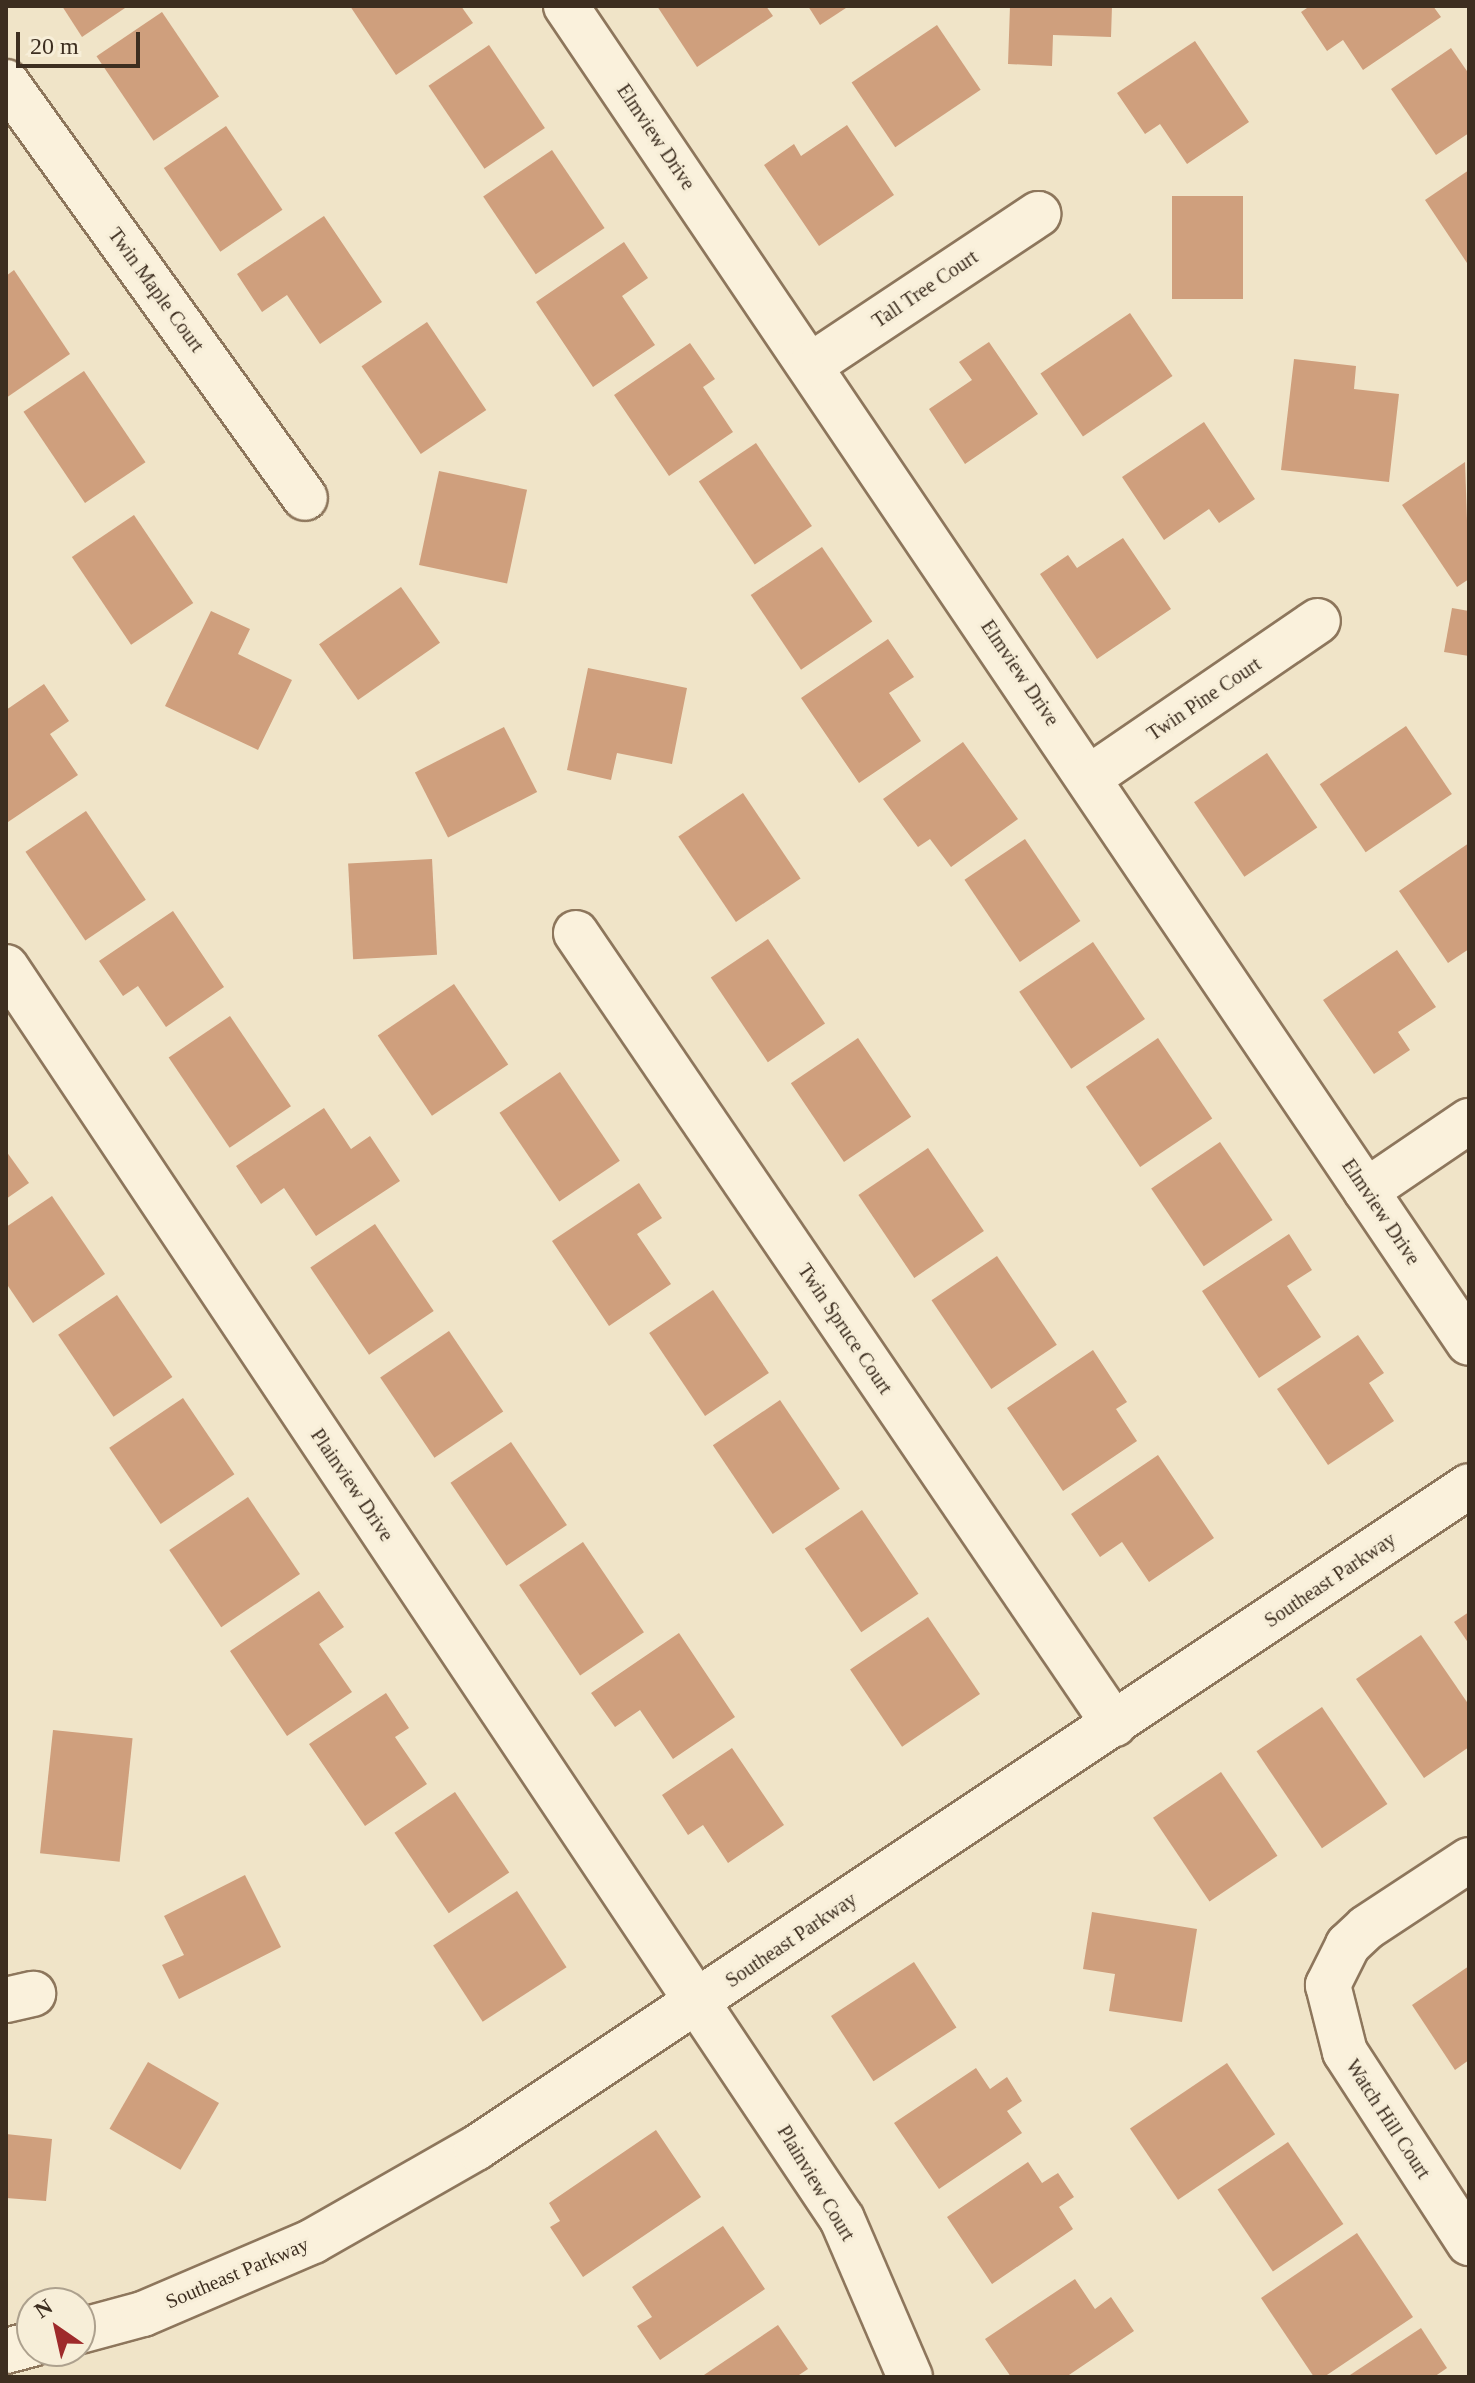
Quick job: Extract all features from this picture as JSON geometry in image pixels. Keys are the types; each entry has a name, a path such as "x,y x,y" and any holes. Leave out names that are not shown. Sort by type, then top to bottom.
{"street":[{"name":"Elmview Drive","path":"566,6 1090,777 1469,1343"},
{"name":"Twin Maple Court","path":"6,82 305,498"},
{"name":"Tall Tree Court","path":"811,365 1038,214"},
{"name":"Twin Pine Court","path":"1090,777 1318,621"},
{"name":"Twin Spruce Court","path":"576,933 1114,1724"},
{"name":"Plainview Drive","path":"6,967 700,2001"},
{"path":"1366,1191 1469,1121"},
{"name":"Southeast Parkway","path":"96,2327 143,2314 351,2221 476,2148 1469,1486"},
{"name":"Watch Hill Court","path":"1469,1860 1366,1928 1348,1945 1328,1985 1345,2052 1469,2243"},
{"name":"Plainview Court","path":"700,2001 842,2219 910,2377"}],"building":[{"path":"62,6 128,6 82,37"},
{"path":"350,6 461,6 473,23 396,75"},
{"path":"657,6 766,6 773,16 697,67"},
{"path":"808,6 849,6 820,25"},
{"path":"1010,6 1112,6 1111,37 1053,35 1052,66 1008,64"},
{"path":"1310,6 1433,6 1441,17 1363,70 1343,40 1327,51 1301,12"},
{"path":"162,12 219,97 154,141 97,56"},
{"path":"937,25 981,90 895,147 852,83"},
{"path":"1195,41 1249,122 1187,164 1160,124 1145,134 1117,93"},
{"path":"489,45 545,128 484,169 428,86"},
{"path":"1451,48 1469,74 1469,133 1436,155 1391,89"},
{"path":"847,125 894,195 819,246 764,165 794,144 801,156"},
{"path":"226,126 282,210 220,252 164,168"},
{"path":"552,150 605,228 536,274 483,196"},
{"path":"1469,170 1469,266 1425,200"},
{"path":"1172,196 1243,196 1243,299 1172,299"},
{"path":"324,216 382,302 320,344 287,295 262,312 237,274"},
{"path":"624,242 648,278 622,296 655,345 593,387 536,302"},
{"path":"14,270 70,354 6,398 6,276"},
{"path":"1130,313 1172,376 1083,436 1040,373"},
{"path":"427,322 486,410 421,454 362,366"},
{"path":"989,342 1038,414 965,464 929,409 972,380 959,362"},
{"path":"690,343 715,379 703,387 733,432 669,476 614,395"},
{"path":"1294,359 1356,366 1354,389 1399,394 1389,482 1281,470"},
{"path":"84,371 146,462 85,503 23,412"},
{"path":"1204,422 1255,499 1219,523 1209,509 1164,540 1122,477"},
{"path":"756,443 812,526 755,564 699,482"},
{"path":"1465,462 1469,579 1457,587 1402,505"},
{"path":"439,471 527,490 507,584 419,565"},
{"path":"134,515 193,603 131,645 72,557"},
{"path":"1123,538 1171,609 1097,659 1040,574 1068,555 1077,568"},
{"path":"822,547 872,622 801,670 751,595"},
{"path":"401,587 440,643 358,700 319,644"},
{"path":"1452,608 1469,611 1469,656 1444,652"},
{"path":"211,611 250,629 238,654 292,680 258,750 165,706"},
{"path":"888,639 914,677 889,693 921,741 859,783 801,698"},
{"path":"588,668 687,688 672,764 617,753 611,780 567,770"},
{"path":"44,684 69,721 50,734 78,775 8,822 6,710"},
{"path":"1406,726 1452,794 1366,852 1320,784"},
{"path":"504,727 537,792 448,837 415,772"},
{"path":"963,742 1018,819 951,867 930,839 918,847 883,799"},
{"path":"1267,753 1317,828 1244,877 1194,802"},
{"path":"743,793 801,878 736,922 678,837"},
{"path":"86,811 146,900 85,941 25,852"},
{"path":"1025,839 1080,921 1020,962 964,880"},
{"path":"1469,843 1469,949 1448,963 1399,891"},
{"path":"432,859 437,955 353,959 348,863"},
{"path":"173,911 224,987 166,1027 138,986 123,996 99,961"},
{"path":"768,939 825,1024 768,1062 711,978"},
{"path":"1093,942 1145,1019 1071,1069 1019,992"},
{"path":"1397,950 1436,1007 1398,1032 1410,1050 1374,1074 1323,1000"},
{"path":"454,984 508,1064 432,1116 378,1035"},
{"path":"230,1016 291,1106 230,1148 169,1057"},
{"path":"858,1038 911,1117 844,1162 791,1083"},
{"path":"1158,1038 1212,1118 1140,1167 1086,1087"},
{"path":"560,1072 620,1161 559,1202 499,1113"},
{"path":"324,1108 351,1149 370,1136 400,1181 316,1236 284,1188 261,1204 236,1166"},
{"path":"1220,1142 1273,1220 1204,1266 1151,1188"},
{"path":"928,1148 984,1231 914,1278 858,1195"},
{"path":"6,1151 29,1183 6,1199"},
{"path":"639,1183 662,1218 637,1234 671,1284 609,1326 552,1241"},
{"path":"52,1196 105,1274 33,1323 6,1283 6,1227"},
{"path":"375,1224 434,1311 369,1355 310,1268"},
{"path":"1289,1234 1312,1270 1287,1286 1321,1337 1259,1378 1202,1291"},
{"path":"997,1256 1057,1345 991,1389 932,1300"},
{"path":"713,1290 769,1373 705,1416 649,1333"},
{"path":"117,1295 172,1377 113,1417 58,1335"},
{"path":"449,1331 503,1411 434,1458 380,1377"},
{"path":"1358,1335 1384,1373 1369,1383 1394,1421 1328,1465 1277,1389"},
{"path":"1093,1350 1127,1402 1116,1409 1137,1441 1063,1491 1007,1408"},
{"path":"183,1398 234,1474 161,1524 109,1448"},
{"path":"780,1400 840,1489 773,1534 713,1445"},
{"path":"511,1442 567,1525 506,1566 450,1483"},
{"path":"1158,1455 1214,1538 1149,1582 1122,1542 1100,1557 1071,1514"},
{"path":"248,1497 300,1574 221,1627 169,1550"},
{"path":"862,1510 918,1594 861,1632 805,1549"},
{"path":"583,1542 644,1632 580,1675 519,1585"},
{"path":"319,1591 344,1627 319,1644 352,1692 287,1736 230,1651"},
{"path":"1469,1612 1469,1644 1454,1622"},
{"path":"928,1617 980,1694 902,1747 850,1670"},
{"path":"679,1633 735,1717 673,1759 640,1710 615,1727 591,1693"},
{"path":"1421,1635 1469,1705 1469,1747 1424,1778 1356,1679"},
{"path":"386,1693 409,1728 395,1737 427,1784 365,1826 309,1744"},
{"path":"1322,1707 1387,1804 1322,1848 1257,1751"},
{"path":"53,1730 133,1738 120,1862 40,1853"},
{"path":"732,1748 784,1825 728,1863 703,1825 688,1835 662,1795"},
{"path":"1221,1772 1277,1856 1209,1902 1153,1818"},
{"path":"455,1792 509,1872 449,1913 394,1833"},
{"path":"245,1875 281,1947 179,1999 162,1965 184,1955 164,1916"},
{"path":"517,1891 567,1967 483,2022 433,1945"},
{"path":"1092,1912 1197,1929 1182,2022 1109,2011 1115,1974 1083,1969"},
{"path":"914,1962 956,2027 873,2081 831,2016"},
{"path":"1469,1966 1469,2060 1455,2070 1412,2005"},
{"path":"148,2062 219,2103 181,2170 110,2129"},
{"path":"1227,2063 1275,2134 1178,2200 1130,2128"},
{"path":"976,2068 990,2089 1007,2077 1022,2101 1007,2111 1022,2133 939,2189 894,2123"},
{"path":"656,2130 701,2197 583,2277 550,2227 560,2221 549,2203"},
{"path":"6,2134 52,2139 46,2201 6,2198"},
{"path":"1288,2142 1343,2224 1273,2272 1218,2190"},
{"path":"1028,2162 1042,2183 1058,2173 1074,2197 1059,2207 1073,2229 992,2284 947,2217"},
{"path":"723,2226 765,2289 660,2360 637,2326 652,2317 632,2287"},
{"path":"1357,2233 1413,2317 1324,2377 1314,2377 1261,2298"},
{"path":"1075,2279 1095,2309 1111,2297 1134,2331 1066,2377 1011,2377 985,2339"},
{"path":"778,2325 808,2369 796,2377 701,2377"},
{"path":"1421,2328 1447,2368 1434,2377 1347,2377"}]}
